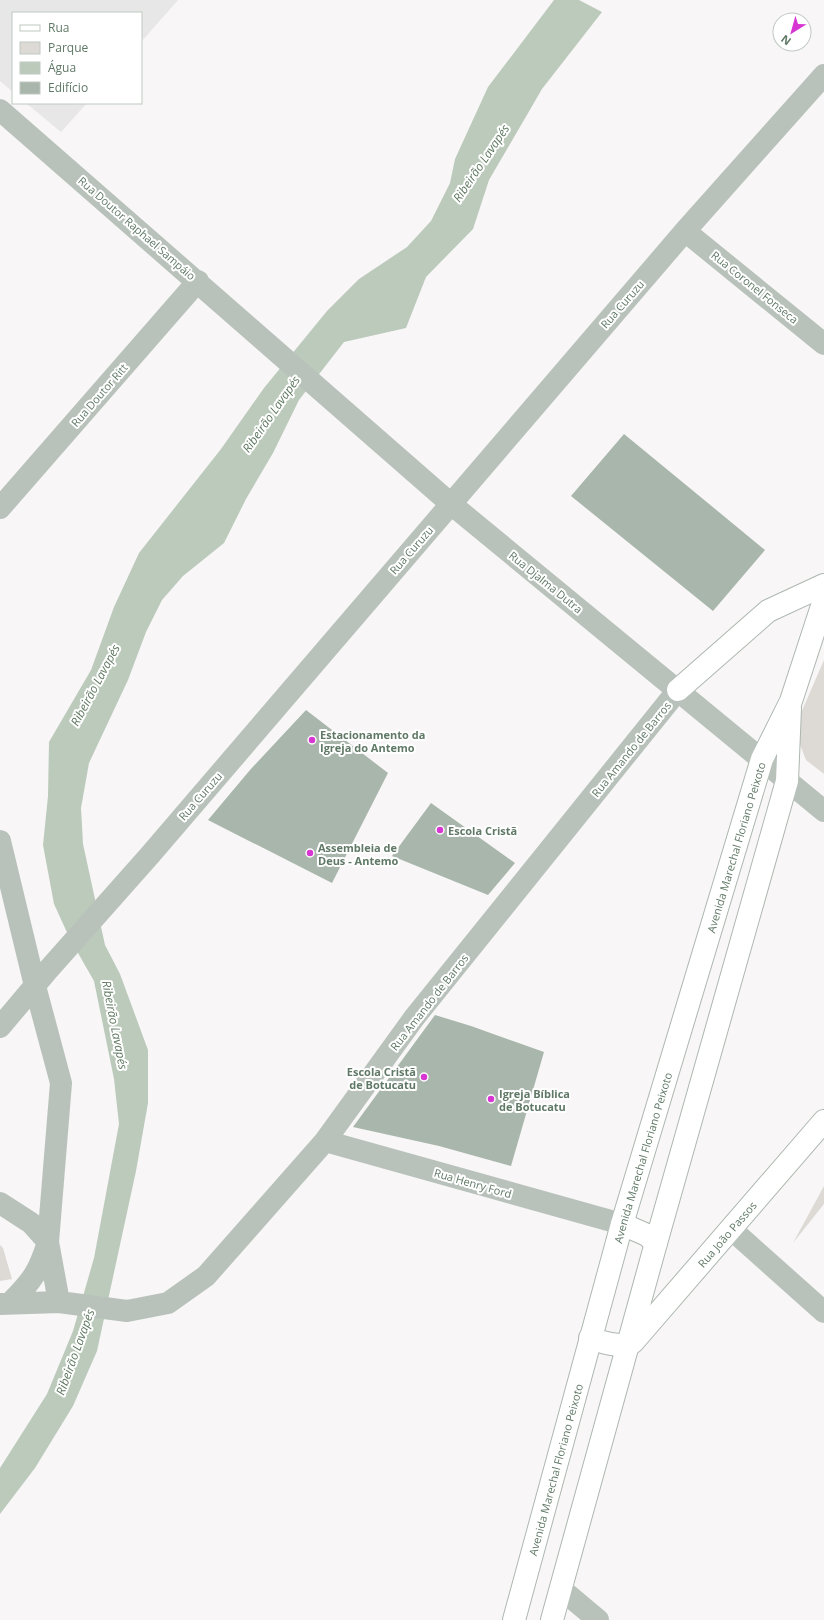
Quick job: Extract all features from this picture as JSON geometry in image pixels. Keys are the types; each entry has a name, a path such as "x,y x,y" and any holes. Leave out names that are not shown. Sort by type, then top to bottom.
{"main road":[{"path":"678,690 768,611 824,585"},
{"name":"Avenida Marechal Floriano Peixoto","path":"514,1620 622,1224 699,966 762,759 791,701 824,600"},
{"name":"Avenida Marechal Floriano Peixoto","path":"552,1620 656,1243 787,780 791,701"},
{"path":"699,966 732,976"},
{"name":"Rua João Passos","path":"629,1345 824,1121"},
{"path":"622,1224 647,1235 656,1243"},
{"path":"590,1338 618,1346 629,1345"}],"street":[{"name":"Rua Curuzu","path":"0,1027 41,978 150,855 685,231 824,75"},
{"name":"Rua Doutor Raphael Sampáio","path":"0,110 198,281 272,348"},
{"name":"Rua Coronel Fonseca","path":"685,231 824,344"},
{"name":"Rua Doutor Ritt","path":"0,508 198,281"},
{"name":"Rua Djalma Dutra","path":"272,348 450,504 824,811"},
{"name":"Rua Amando de Barros","path":"64,1302 127,1311 168,1303 206,1276 325,1141 419,1012 455,970 678,690"},
{"path":"0,840 41,978 61,1083 48,1242 41,1264 31,1282 6,1303"},
{"name":"Rua Henry Ford","path":"325,1141 622,1224"},
{"path":"0,1203 31,1223 48,1242 64,1302 6,1303"},
{"path":"731,1229 824,1312"},
{"path":"560,1589 598,1620"}],"shaded area":[{"path":"0,0 178,0 142,41 142,12 12,12 12,91 0,81"},
{"path":"27,104 86,104 61,132"}],"green space":[{"path":"824,660 824,774 806,760 794,729"},
{"path":"824,1186 824,1204 793,1243"},
{"path":"0,1245 3,1248 12,1279 0,1281"}],"water":[{"name":"Ribeirão Lavapés","path":"554,0 579,0 602,12 542,89 489,180 473,229 426,277 406,328 344,342 299,400 273,453 246,499 224,543 183,576 162,600 146,632 128,680 89,763 81,808 83,844 105,945 120,974 148,1050 148,1103 136,1171 97,1351 73,1406 35,1468 0,1514 0,1468 47,1394 73,1331 94,1258 119,1124 114,1079 94,981 70,939 54,904 43,845 48,796 49,742 91,670 114,607 139,553 221,449 264,388 327,311 359,279 407,247 431,221 450,183 455,159 488,87"}],"building":[{"path":"624,434 765,550 713,611 571,496"},
{"path":"306,710 388,773 332,883 208,820 250,770"},
{"name":"Escola Cristã","path":"431,803 515,863 488,895 392,856"},
{"path":"435,1015 544,1052 511,1166 439,1146 353,1127"}],"place":[{"name":"Estacionamento da Igreja do Antemo","path":"312,740"},
{"name":"Escola Cristã","path":"440,830"},
{"name":"Assembleia de Deus - Antemo","path":"310,853"},
{"name":"Escola Cristã de Botucatu","path":"424,1077"},
{"name":"Igreja Bíblica de Botucatu","path":"491,1099"}]}
